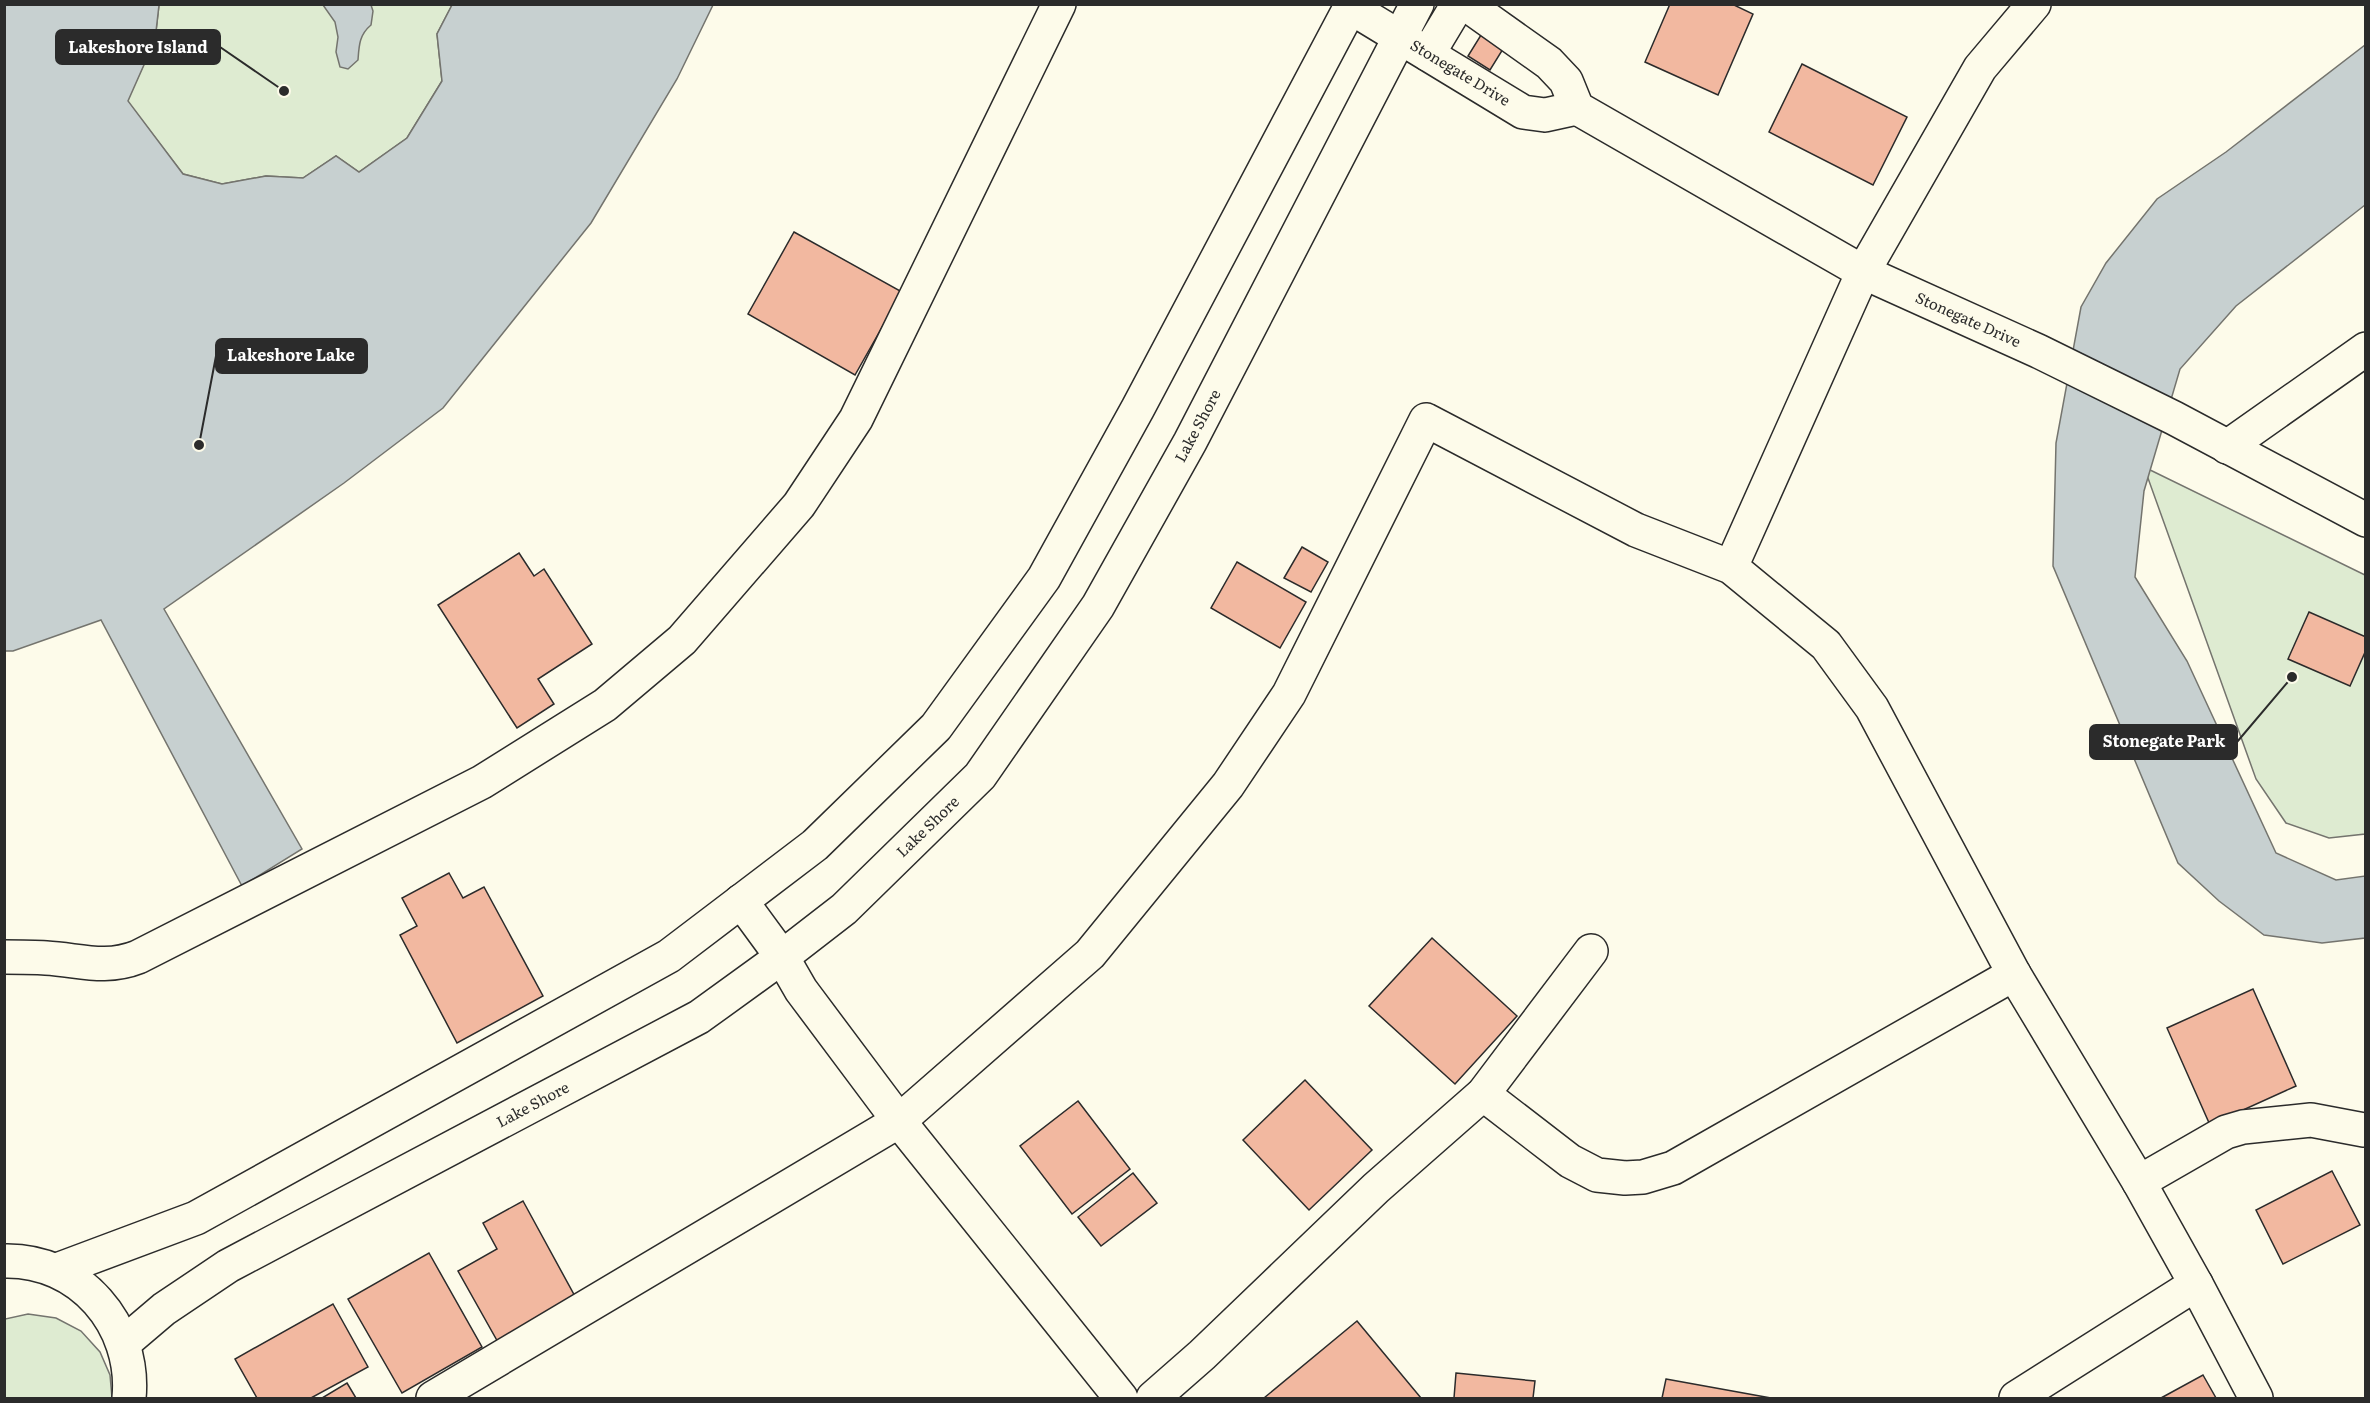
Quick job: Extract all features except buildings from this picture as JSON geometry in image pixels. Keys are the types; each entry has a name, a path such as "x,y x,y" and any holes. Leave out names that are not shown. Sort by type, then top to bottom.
{"street":[{"path":"4,957 48,958 103,965 122,963 138,957 482,782 605,705 682,640 799,505 856,419 1059,4"},
{"name":"Lake Shore","path":"124,1343 164,1309 228,1266 699,1017 844,909 980,776 1098,606 1190,442 1417,4"},
{"path":"1428,54 1458,4"},
{"path":"1466,4 1550,63 1566,81 1577,108"},
{"path":"1731,567 1863,272 1980,68 2034,4"},
{"path":"57,1270 196,1218 669,956 815,845 936,727 1044,578 1138,408 1351,6"},
{"name":"Stonegate Drive","path":"1351,6 1523,112 1545,115 1577,108 1863,272 2038,351 2174,418 2366,520"},
{"path":"2227,447 2366,349"},
{"path":"433,1398 899,1121 1090,954 1228,785 1289,694 1426,420 1636,530 1731,567 1826,645 1872,708 2014,974 2139,1182 2256,1398"},
{"path":"741,901 782,957 801,990 899,1121 1120,1398"},
{"path":"1153,1398 1202,1355 1376,1188 1483,1094 1591,951"},
{"path":"1483,1094 1570,1161 1598,1175 1643,1177 1673,1168 2014,974"},
{"path":"2139,1182 2226,1132 2243,1127 2311,1120 2364,1130"},
{"path":"4,1261 21,1260 57,1270 84,1287 106,1310 124,1343 131,1379 129,1398"},
{"path":"2016,1398 2196,1284"}],"green space":[{"path":"159,5 452,5 437,34 442,81 407,138 359,172 336,156 303,178 266,176 222,184 183,174 127,101 155,40"},
{"path":"2144,467 2365,575 2365,834 2329,838 2286,823 2256,779"},
{"path":"28,1314 56,1318 81,1331 100,1352 110,1375 112,1398 5,1398 5,1319"}],"shaded area":[{"path":"5,5 159,5 155,40 128,101 183,174 222,184 266,176 303,178 336,156 359,172 407,138 442,81 437,34 452,5 713,5 677,79 591,223 443,408 344,483 164,609 302,849 242,886 101,620 13,651 5,651"},
{"path":"323,5 371,5 373,11 371,25 359,45 358,60 348,69 340,67 336,52 338,37 335,22"},
{"path":"2365,45 2365,205 2236,306 2180,369 2144,491 2135,577 2187,661 2276,853 2336,880 2365,876 2365,938 2322,943 2264,935 2219,901 2178,863 2053,566 2056,443 2081,307 2106,263 2157,199 2226,152"}],"place":[{"name":"Lakeshore Island","path":"284,91"},
{"name":"Lakeshore Lake","path":"199,445"},
{"name":"Stonegate Park","path":"2292,677"}]}
